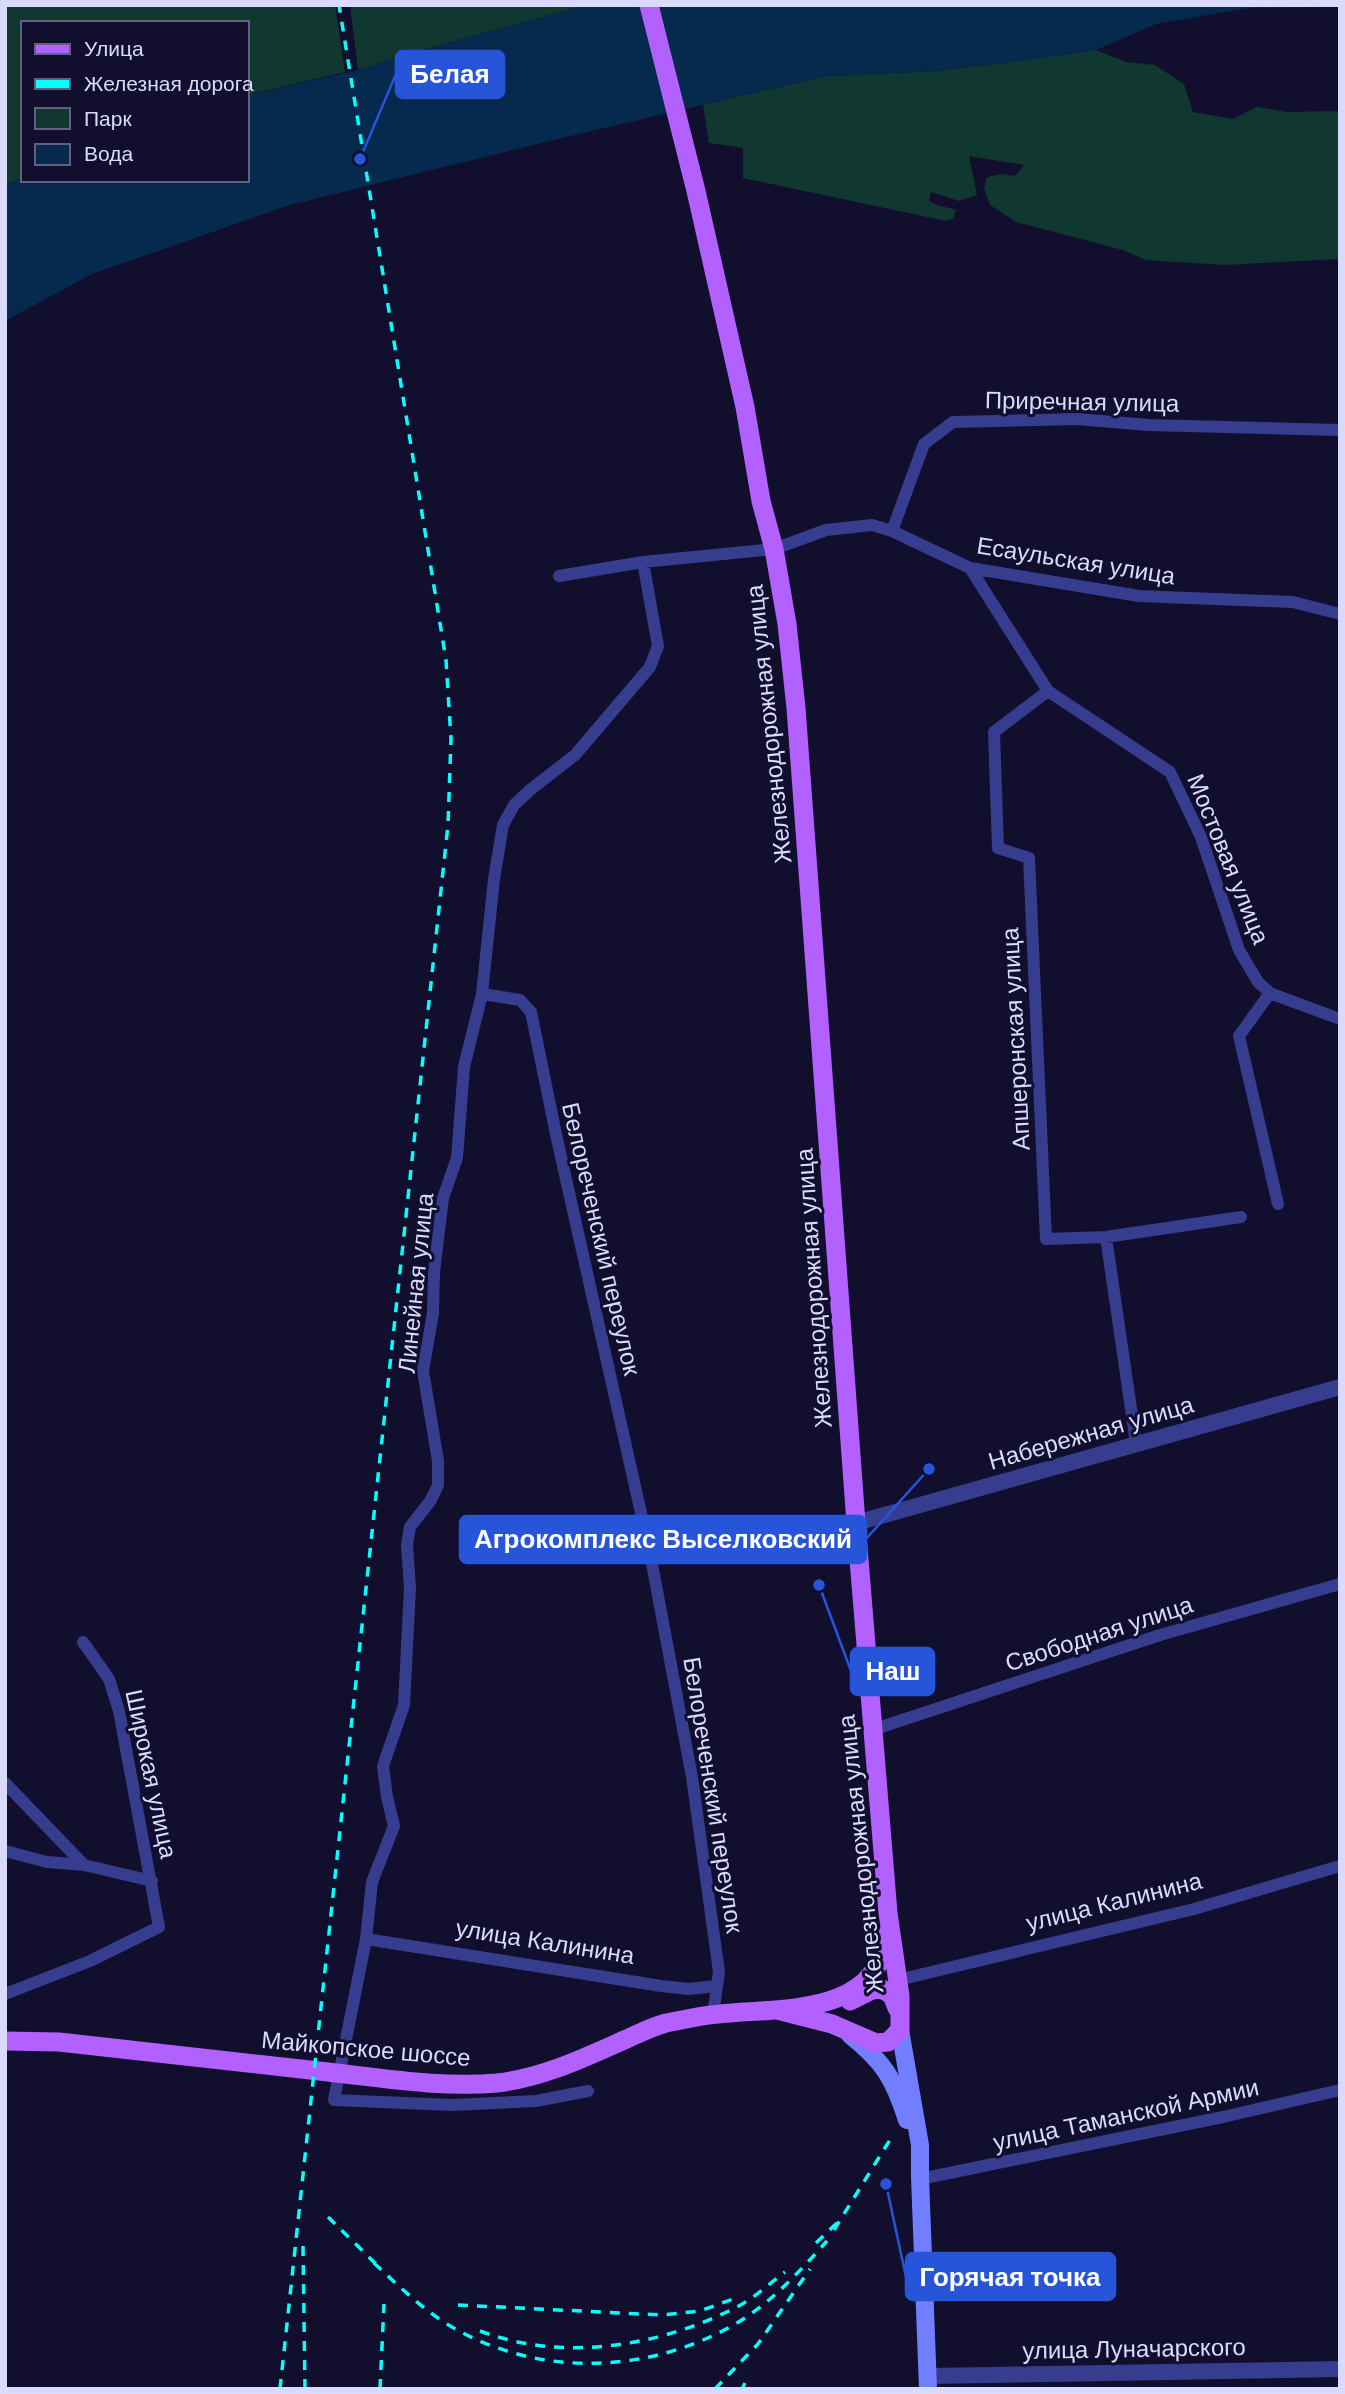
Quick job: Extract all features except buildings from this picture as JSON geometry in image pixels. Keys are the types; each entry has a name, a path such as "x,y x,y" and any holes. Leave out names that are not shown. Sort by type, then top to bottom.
{"main road":[{"name":"Железнодорожная улица","path":"649,5 696,191 745,407 761,501 774,549 787,624 796,708 856,1523 888,1913 898,1980 900,2023 920,2145 929,2382"},
{"path":"818,2005 849,1993 870,1974 884,1951 888,1913"},
{"path":"713,2015 843,2004 882,1989 892,1994 900,2023 888,2042 876,2043 815,2018 777,2010"},
{"name":"Майкопское шоссе","path":"5,2041 59,2042 394,2079 467,2084 524,2078 551,2070 666,2024 713,2015"},
{"path":"842,2028 875,2056 889,2075 907,2121 920,2178"}],"street":[{"name":"Приречная улица","path":"892,531 924,444 953,422 1077,419 1149,425 1340,430"},
{"name":"Есаульская улица","path":"559,576 643,562 774,549 826,530 872,525 892,531 970,568 1139,596 1293,602 1340,614"},
{"path":"482,994 494,879 503,825 514,805 575,755 634,688 650,667 658,646 643,562"},
{"name":"Мостовая улица","path":"970,568 1048,691 1170,772 1200,837 1239,950 1258,982 1270,993"},
{"name":"Апшеронская улица","path":"1048,691 994,732 998,848 1029,858 1046,1239 1106,1237 1241,1217"},
{"path":"1278,1204 1239,1036 1270,993 1340,1018"},
{"name":"Линейная улица","path":"482,994 464,1068 457,1158 443,1198 434,1272 433,1312 423,1371 438,1461 438,1485 431,1500 410,1527 407,1545 410,1588 404,1705 383,1766 394,1826 372,1882 366,1939 334,2100 453,2105 536,2101 588,2091"},
{"name":"Белореченский переулок","path":"482,994 520,1000 531,1012 650,1553 692,1777 719,1972 713,2015"},
{"path":"1106,1237 1136,1443"},
{"name":"Набережная улица","path":"856,1523 1340,1387"},
{"name":"Свободная улица","path":"872,1730 1160,1635 1340,1584"},
{"name":"Широкая улица","path":"5,1994 90,1961 159,1927 119,1711 109,1679 83,1642"},
{"path":"5,1783 84,1865"},
{"name":"Широкая улица","path":"5,1851 47,1862 84,1865 152,1881"},
{"name":"улица Калинина","path":"898,1980 1194,1909 1340,1866"},
{"name":"улица Калинина","path":"366,1939 661,1986 689,1989 716,1986"},
{"name":"улица Таманской Армии","path":"920,2178 1223,2117 1340,2090"},
{"name":"улица Луначарского","path":"929,2382 1340,2368"}],"green space":[{"path":"5,5 335,5 345,72 248,95 248,21 21,21 21,178 5,185"},
{"path":"350,5 587,5 358,70"},
{"path":"1096,50 1126,62 1155,65 1184,84 1193,112 1233,119 1257,107 1286,112 1340,111 1340,259 1224,265 1146,260 1123,250 1016,222 990,205 984,188 987,177 1002,174 1015,176 1024,165 969,156 977,195 959,201 931,192 929,201 956,210 953,219 946,221 743,178 743,148 709,143 703,105 826,76 938,71"}],"water":[{"path":"587,5 1337,5 1248,8 1156,24 1096,50 1014,62 938,71 826,76 545,142 290,205 92,274 5,321 5,185 21,178 21,182 248,182 248,95 358,70"}],"railway":[{"path":"280,2389 448,825 451,739 446,660 339,5"},
{"path":"834,2230 893,2135"},
{"path":"328,2217 380,2268"},
{"path":"816,2243 839,2221"},
{"path":"374,2263 437,2318 494,2347 529,2357 600,2363 636,2360 671,2352 737,2323 774,2296 827,2241"},
{"path":"303,2246 305,2389"},
{"path":"715,2389 758,2344 810,2269"},
{"path":"480,2331 511,2341 543,2346 576,2348 641,2341 673,2333 733,2309 754,2297 785,2272"},
{"path":"458,2305 661,2315 700,2311 733,2299"},
{"path":"380,2389 384,2304"},
{"path":"742,2389 745,2383"}],"place":[{"name":"Белая","path":"360,159"},
{"name":"Агрокомплекс Выселковский","path":"929,1469"},
{"name":"Наш","path":"819,1585"},
{"name":"Горячая точка","path":"886,2184"}]}
